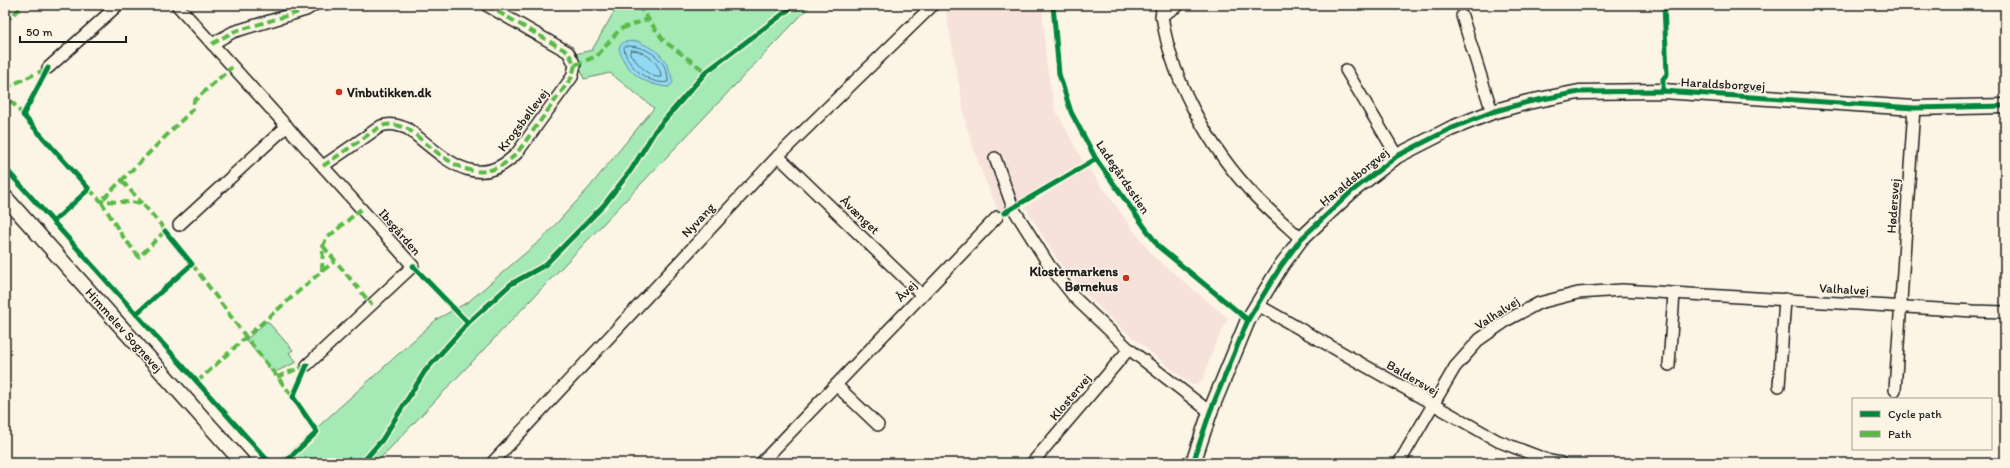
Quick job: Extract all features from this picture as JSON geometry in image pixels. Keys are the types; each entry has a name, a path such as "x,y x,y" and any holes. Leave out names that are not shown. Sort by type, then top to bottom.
{"street":[{"path":"48,68 118,5"},
{"name":"Ibsgården","path":"177,5 413,266 307,365"},
{"path":"212,44 233,32 306,10 314,5"},
{"name":"Krogsbøllevej","path":"323,166 381,126 387,124 401,126 408,129 463,169 479,172 495,170 507,164 517,153 572,77 575,65 568,52 486,5"},
{"name":"Nyvang","path":"492,463 778,156 933,5"},
{"path":"1179,5 1161,10 1177,72 1198,119 1224,158 1254,194 1301,239"},
{"path":"1462,16 1492,112"},
{"name":"Haraldsborgvej","path":"1346,70 1397,156"},
{"name":"Haraldsborgvej","path":"1193,463 1210,412 1240,338 1256,304 1301,239 1352,191 1397,156 1450,129 1492,112 1528,102 1579,92 1663,91 1914,108 2005,106"},
{"name":"Hødersvej","path":"1901,306 1914,108"},
{"path":"179,225 287,126"},
{"name":"Åvænget","path":"778,156 922,295"},
{"path":"994,158 1012,208 1049,265 1075,298 1129,349 1210,412"},
{"name":"Himmelev Sognevej","path":"5,197 243,463"},
{"name":"Åvej","path":"761,463 997,217"},
{"name":"Valhalvej","path":"1399,463 1455,367 1480,339 1510,319 1539,303 1578,293 1622,290 2005,312"},
{"path":"1669,365 1674,293"},
{"path":"1779,386 1785,299"},
{"name":"Baldersvej","path":"1256,304 1498,442 1550,461 1561,463"},
{"path":"1895,390 1901,306"},
{"name":"Klostervej","path":"1032,463 1129,349"},
{"path":"836,385 878,426"}],"shaded area":[{"path":"995,5 1042,5 1046,61 1055,109 1083,161 999,213 979,165 966,125 946,11"},
{"name":"Klostermarkens Børnehus","path":"1088,168 1153,256 1228,318 1214,347 1202,382 1191,385 1119,326 1086,294 1059,262 1025,207"}],"green space":[{"path":"618,5 811,5 376,463 278,463 437,319 468,302 543,238 587,190 654,108 610,73 584,79 575,54 592,50"},
{"path":"267,321 293,350 289,353 297,362 273,373 246,340"}],"water":[{"path":"637,41 657,52 665,61 673,82 669,87 652,84 644,80 637,76 625,63 621,56 619,47 624,42"}],"marked path":[{"path":"5,22 24,5"},
{"path":"212,44 233,32 306,10 314,5"},
{"path":"323,166 381,126 388,125 408,129 447,160 460,167 474,171 488,171 502,165 517,153 572,77 575,65 568,52 486,5"},
{"path":"638,5 664,41 706,72"},
{"path":"575,65 597,56 620,29 648,19"},
{"path":"165,231 139,257 121,234 101,201 193,109 194,101 232,67"},
{"path":"5,88 48,68"},
{"path":"5,90 6,95 23,115"},
{"path":"122,181 142,203"},
{"path":"89,189 101,201 142,203 167,232"},
{"path":"322,271 323,246 326,239 361,209"},
{"path":"323,246 372,305"},
{"path":"192,264 246,337 335,261"},
{"path":"197,382 246,337 293,397"},
{"path":"277,377 307,365"}],"cycle path":[{"path":"362,463 382,440 425,371 468,323 511,284 545,265 604,205 631,170 655,131 706,72 795,5"},
{"name":"Ladegårdsstien","path":"1053,5 1059,74 1071,112 1096,159 1159,247 1248,320"},
{"path":"1663,91 1663,79 1667,74 1664,5"},
{"path":"48,68 23,115 89,189 53,222"},
{"path":"1193,463 1210,412 1248,320 1281,266 1301,239 1352,191 1397,156 1450,129 1492,112 1528,102 1579,92 1663,91 1914,108 2005,106"},
{"name":"Ladegårdsstien","path":"1004,213 1096,159"},
{"path":"5,168 270,463"},
{"path":"136,314 192,264 165,231"},
{"path":"413,266 468,323"},
{"path":"284,463 317,432 293,397 307,365"}],"place":[{"name":"Vinbutikken.dk","path":"339,92"},
{"name":"Klostermarkens Børnehus","path":"1126,278"}]}
